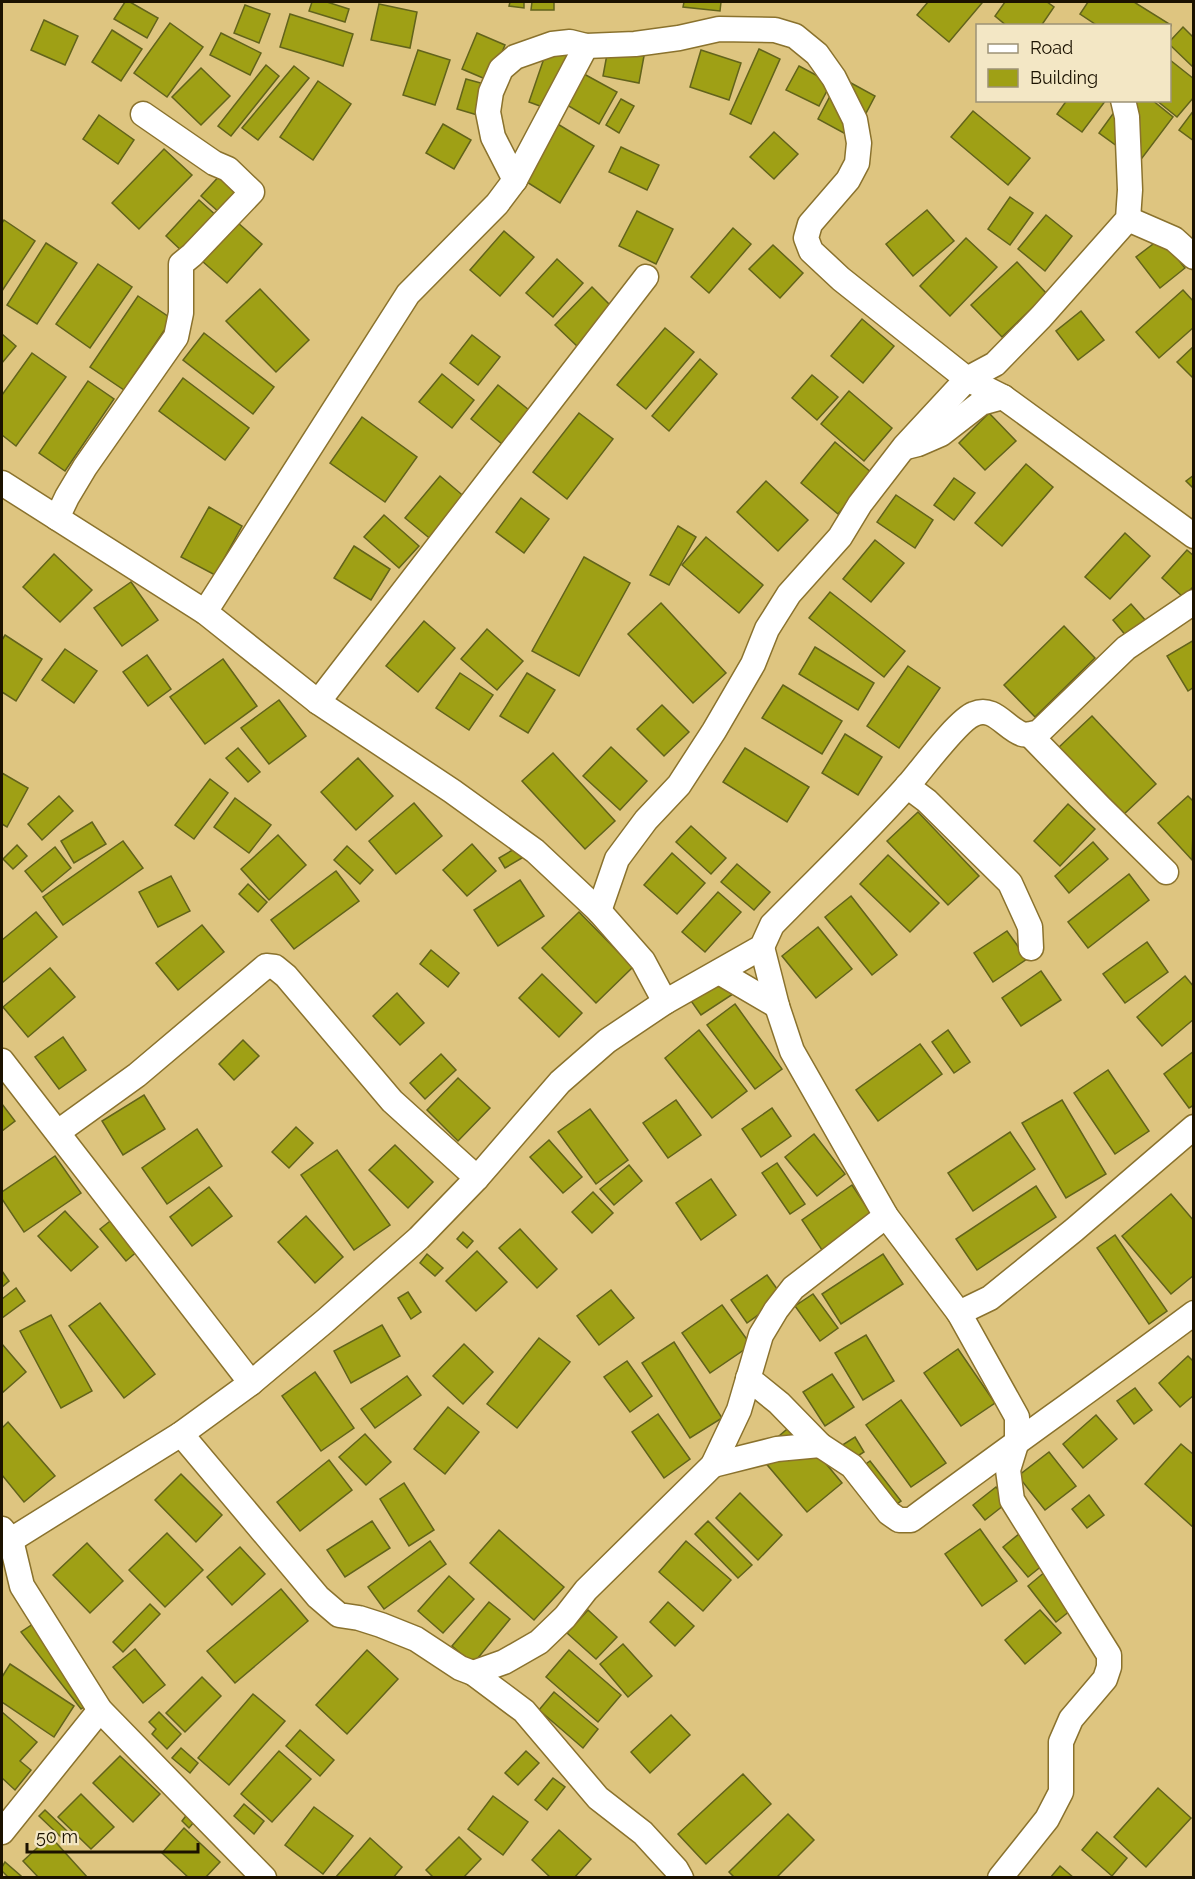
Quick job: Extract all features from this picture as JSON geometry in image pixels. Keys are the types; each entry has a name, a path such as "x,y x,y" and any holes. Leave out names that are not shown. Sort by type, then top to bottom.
{"street":[{"path":"515,180 493,137 488,112 491,92 501,69 515,57 552,44 570,42 586,46 634,44 679,38 719,29 775,30 795,36 817,54 834,78 855,120 859,143 857,164 848,180 810,224 806,237 811,250 841,279 967,379 1003,397 1194,536"},
{"path":"205,612 408,294 497,204 515,180 586,46"},
{"path":"599,911 617,859 646,820 679,785 753,664 767,629 789,594 840,537 860,504 904,447 967,379 995,364 1041,317 1128,219 1130,169 1127,117 1123,102"},
{"path":"57,518 66,497 85,467 176,337 181,313 181,264 252,192 228,169 214,163 143,114"},
{"path":"1128,219 1184,236 1194,257"},
{"path":"318,702 646,277"},
{"path":"904,447 918,444 941,434 981,403 1003,397"},
{"path":"2,483 205,612 318,702 452,791 535,851 599,911 644,961 665,1002"},
{"path":"264,1878 100,1710 22,1586 6,1534 181,1434 251,1383 325,1321 410,1245 477,1178 560,1082 607,1041 665,1002 762,947 772,925 907,786 960,725 974,714 988,712 1021,734 1030,735 1039,732 1126,648 1194,602"},
{"path":"1030,735 1166,872"},
{"path":"907,786 927,801 1010,883 1030,927 1031,948"},
{"path":"762,947 777,1006 792,1051 886,1216 959,1313 1017,1417 1017,1441 1008,1470 1012,1500 1109,1656 1109,1667 1105,1679 1071,1719 1060,1742 1061,1792 1047,1820 1000,1878"},
{"path":"58,1132 137,1075 266,966 275,967 286,976 392,1101 477,1178"},
{"path":"719,972 777,1006"},
{"path":"2,1061 251,1383"},
{"path":"959,1313 998,1292 1194,1127"},
{"path":"473,1673 504,1662 539,1642 564,1617 593,1582 713,1465 739,1410 761,1335 776,1311 793,1288 886,1216"},
{"path":"748,1378 779,1403 820,1445 852,1466 889,1513 899,1520 911,1520 1194,1313"},
{"path":"181,1434 318,1597 339,1615 381,1624 416,1639 460,1668 473,1673 524,1711 598,1798 643,1833 676,1869 681,1878"},
{"path":"713,1465 777,1449 820,1445"},
{"path":"2,1832 100,1710"}],"building":[{"path":"125,2 130,2 158,18 147,38 114,19"},
{"path":"312,2 327,2 349,9 345,22 309,11"},
{"path":"510,2 524,2 524,8 509,6"},
{"path":"532,2 554,2 554,10 531,10"},
{"path":"684,2 721,2 720,11 683,7"},
{"path":"928,2 982,3 949,42 917,15"},
{"path":"1005,2 1047,2 1054,7 1042,24 1005,24 995,16"},
{"path":"1088,2 1134,2 1169,24 1095,24 1080,14"},
{"path":"379,4 417,12 410,48 371,40"},
{"path":"245,5 270,14 259,43 234,33"},
{"path":"290,14 353,34 343,66 280,47"},
{"path":"44,20 78,36 65,65 31,50"},
{"path":"170,23 203,47 167,97 134,73"},
{"path":"1183,27 1194,38 1194,68 1171,46 1171,40"},
{"path":"112,30 142,49 121,81 92,62"},
{"path":"221,33 261,53 250,75 210,55"},
{"path":"477,33 505,45 490,81 462,69"},
{"path":"552,35 582,45 559,113 529,102"},
{"path":"608,49 644,56 639,83 603,76"},
{"path":"759,49 780,59 751,124 730,114"},
{"path":"418,50 450,60 435,105 403,95"},
{"path":"701,50 741,63 729,100 690,87"},
{"path":"1171,61 1194,79 1194,97 1177,117 1158,102 1171,102"},
{"path":"266,65 279,76 231,136 218,126"},
{"path":"294,66 309,78 258,140 242,128"},
{"path":"799,66 831,83 819,106 786,90"},
{"path":"201,68 230,96 201,125 172,97"},
{"path":"584,74 617,92 599,124 567,105"},
{"path":"840,77 875,96 853,138 818,119"},
{"path":"466,79 499,88 491,119 457,109"},
{"path":"318,81 351,104 313,160 280,137"},
{"path":"621,99 634,106 619,133 606,125"},
{"path":"1066,102 1104,102 1082,132 1057,114"},
{"path":"1122,102 1154,102 1173,117 1139,162 1099,133"},
{"path":"1194,110 1194,141 1179,130"},
{"path":"973,111 1030,158 1008,185 951,137"},
{"path":"99,115 134,140 118,164 83,139"},
{"path":"556,123 594,146 560,203 522,179"},
{"path":"443,124 471,140 454,169 426,153"},
{"path":"774,132 798,154 774,179 750,157"},
{"path":"621,147 659,165 647,190 609,172"},
{"path":"164,149 192,175 139,229 112,203"},
{"path":"222,173 242,191 221,214 201,196"},
{"path":"1010,197 1033,213 1010,245 988,229"},
{"path":"199,200 219,218 185,254 166,236"},
{"path":"927,210 954,241 913,276 886,244"},
{"path":"637,211 673,229 656,264 619,246"},
{"path":"1046,215 1072,236 1045,271 1018,249"},
{"path":"4,220 35,241 2,291 2,223"},
{"path":"237,222 262,244 227,283 202,261"},
{"path":"733,228 751,244 709,293 691,277"},
{"path":"504,231 534,257 500,296 470,270"},
{"path":"966,238 997,267 950,316 920,286"},
{"path":"1161,238 1185,268 1160,288 1136,257"},
{"path":"46,243 77,263 37,324 7,305"},
{"path":"773,245 803,273 780,298 749,269"},
{"path":"557,259 583,283 553,317 526,293"},
{"path":"1017,262 1047,294 1002,337 971,305"},
{"path":"98,264 132,287 90,348 56,324"},
{"path":"592,287 615,310 579,348 555,325"},
{"path":"260,289 309,340 276,372 226,321"},
{"path":"1183,290 1194,302 1194,327 1159,358 1136,332"},
{"path":"138,296 172,319 124,390 90,367"},
{"path":"1081,311 1104,340 1078,360 1056,331"},
{"path":"862,319 894,346 863,383 831,356"},
{"path":"665,328 694,352 646,409 617,385"},
{"path":"204,333 274,387 253,414 183,360"},
{"path":"2,334 16,346 2,363"},
{"path":"472,335 500,357 478,385 450,363"},
{"path":"1194,346 1194,379 1177,362"},
{"path":"32,353 66,377 16,446 2,435 2,395"},
{"path":"700,359 717,374 669,431 652,416"},
{"path":"442,374 474,400 452,428 419,402"},
{"path":"812,375 838,397 817,420 792,398"},
{"path":"183,378 249,428 225,460 159,411"},
{"path":"88,381 114,399 65,471 39,453"},
{"path":"498,385 529,410 502,444 471,419"},
{"path":"849,391 892,428 864,461 821,424"},
{"path":"579,413 613,439 567,499 533,472"},
{"path":"989,413 1016,441 985,470 959,443"},
{"path":"362,417 417,457 385,502 330,463"},
{"path":"835,442 872,473 838,514 801,483"},
{"path":"1026,464 1053,487 1002,546 975,523"},
{"path":"1194,475 1194,489 1186,481"},
{"path":"440,476 467,499 433,541 405,518"},
{"path":"954,478 975,493 954,520 934,505"},
{"path":"766,481 808,520 778,551 737,512"},
{"path":"896,495 933,520 915,548 877,522"},
{"path":"521,498 549,519 524,553 496,532"},
{"path":"209,507 242,526 215,575 181,557"},
{"path":"384,515 419,546 399,568 364,537"},
{"path":"678,526 696,537 669,585 650,575"},
{"path":"1125,533 1150,556 1110,599 1085,577"},
{"path":"706,537 763,585 739,613 682,565"},
{"path":"875,540 904,563 871,602 843,579"},
{"path":"354,546 390,569 371,600 334,578"},
{"path":"1187,550 1194,556 1194,586 1183,597 1162,578"},
{"path":"54,554 92,590 60,622 23,587"},
{"path":"584,557 630,583 579,676 532,651"},
{"path":"131,582 158,620 122,646 94,608"},
{"path":"830,592 905,651 884,677 809,618"},
{"path":"661,603 726,673 693,703 628,634"},
{"path":"1131,604 1146,621 1127,637 1113,620"},
{"path":"424,621 455,648 418,692 386,666"},
{"path":"1064,626 1095,658 1035,717 1004,685"},
{"path":"487,629 523,661 497,690 461,659"},
{"path":"5,635 42,659 16,701 2,692 2,640"},
{"path":"1194,640 1194,687 1188,691 1167,656"},
{"path":"815,647 874,683 858,710 799,674"},
{"path":"65,649 97,671 74,703 42,680"},
{"path":"147,655 171,689 148,706 123,672"},
{"path":"223,659 257,706 205,744 170,697"},
{"path":"908,666 940,688 899,748 867,726"},
{"path":"460,673 493,695 469,730 436,708"},
{"path":"527,673 555,690 528,733 500,716"},
{"path":"783,685 842,721 822,754 762,718"},
{"path":"279,700 306,736 269,764 241,728"},
{"path":"662,705 689,732 664,756 637,729"},
{"path":"1092,716 1156,784 1122,816 1058,748"},
{"path":"845,734 882,757 858,795 822,773"},
{"path":"611,747 647,781 620,810 583,776"},
{"path":"238,748 260,772 248,782 226,758"},
{"path":"745,748 809,787 787,822 723,782"},
{"path":"553,753 615,821 585,849 522,781"},
{"path":"358,758 393,796 356,830 321,792"},
{"path":"2,773 28,788 7,827 2,824"},
{"path":"210,779 228,793 194,839 175,825"},
{"path":"59,796 73,811 42,840 28,824"},
{"path":"1188,796 1194,802 1192,860 1158,823"},
{"path":"235,798 271,825 249,853 214,827"},
{"path":"414,803 442,836 396,874 369,841"},
{"path":"1068,804 1095,829 1060,866 1034,841"},
{"path":"918,812 979,876 948,905 887,841"},
{"path":"92,822 106,844 74,863 61,841"},
{"path":"691,826 726,858 711,874 676,842"},
{"path":"278,835 306,865 269,900 241,869"},
{"path":"123,841 143,868 63,925 43,897"},
{"path":"1093,842 1108,859 1069,893 1055,876"},
{"path":"472,844 496,871 467,896 443,870"},
{"path":"17,845 27,856 13,869 3,859"},
{"path":"347,846 373,870 360,884 334,860"},
{"path":"55,847 71,868 42,892 25,871"},
{"path":"516,848 522,858 505,868 499,858"},
{"path":"672,853 705,883 677,914 644,885"},
{"path":"888,855 939,903 910,932 860,884"},
{"path":"737,864 770,892 754,910 721,882"},
{"path":"336,871 359,901 294,949 271,920"},
{"path":"1129,874 1149,900 1088,948 1068,922"},
{"path":"171,876 190,911 158,927 139,892"},
{"path":"520,880 544,916 498,946 474,910"},
{"path":"248,884 267,902 258,912 239,894"},
{"path":"718,892 741,912 705,952 682,932"},
{"path":"851,896 897,955 872,975 825,917"},
{"path":"36,912 57,937 2,983 2,940"},
{"path":"579,912 633,967 596,1003 542,948"},
{"path":"202,925 224,952 178,990 156,963"},
{"path":"818,927 852,969 816,998 782,956"},
{"path":"1007,931 1027,959 993,982 974,953"},
{"path":"1147,942 1168,972 1125,1003 1103,974"},
{"path":"431,950 459,973 448,987 420,964"},
{"path":"50,968 75,997 28,1037 3,1007"},
{"path":"1041,971 1061,1000 1021,1026 1002,998"},
{"path":"542,974 582,1013 559,1037 519,998"},
{"path":"724,974 736,992 701,1015 689,998"},
{"path":"1185,976 1194,987 1194,1019 1162,1046 1137,1017"},
{"path":"397,993 424,1023 400,1045 373,1016"},
{"path":"735,1004 782,1069 755,1089 707,1025"},
{"path":"699,1030 747,1091 712,1118 665,1058"},
{"path":"948,1030 970,1062 954,1073 932,1042"},
{"path":"63,1037 86,1070 59,1089 35,1057"},
{"path":"243,1040 259,1056 234,1080 219,1064"},
{"path":"920,1044 942,1074 878,1121 856,1090"},
{"path":"1194,1051 1194,1105 1189,1108 1164,1074"},
{"path":"441,1054 456,1070 425,1099 410,1083"},
{"path":"1108,1070 1149,1131 1115,1154 1074,1093"},
{"path":"458,1078 490,1108 458,1141 427,1110"},
{"path":"144,1095 165,1129 123,1155 102,1121"},
{"path":"676,1100 701,1135 668,1158 643,1123"},
{"path":"1062,1100 1106,1174 1066,1198 1022,1123"},
{"path":"2,1104 15,1121 2,1131"},
{"path":"772,1108 791,1136 761,1157 742,1129"},
{"path":"590,1109 628,1160 596,1184 558,1132"},
{"path":"296,1127 313,1143 289,1168 272,1152"},
{"path":"197,1129 222,1166 167,1204 142,1168"},
{"path":"1010,1132 1035,1169 973,1211 948,1173"},
{"path":"814,1134 845,1174 817,1196 785,1157"},
{"path":"549,1140 582,1177 563,1193 530,1157"},
{"path":"395,1145 433,1182 408,1208 369,1170"},
{"path":"337,1150 390,1225 354,1250 301,1175"},
{"path":"55,1156 81,1193 24,1232 2,1199 2,1192"},
{"path":"777,1163 805,1204 790,1214 762,1173"},
{"path":"629,1165 642,1181 614,1205 600,1189"},
{"path":"711,1179 736,1215 701,1240 676,1203"},
{"path":"852,1185 874,1218 824,1253 802,1220"},
{"path":"1036,1186 1056,1217 977,1270 956,1239"},
{"path":"209,1187 232,1216 192,1246 170,1217"},
{"path":"593,1192 613,1213 592,1233 572,1212"},
{"path":"1171,1194 1194,1221 1194,1275 1171,1294 1122,1236"},
{"path":"65,1211 98,1247 71,1271 38,1236"},
{"path":"306,1216 343,1257 315,1283 278,1242"},
{"path":"114,1218 139,1250 126,1261 100,1229"},
{"path":"520,1229 557,1269 537,1288 499,1248"},
{"path":"463,1232 473,1241 467,1248 457,1239"},
{"path":"1115,1235 1167,1311 1149,1324 1097,1248"},
{"path":"477,1251 507,1282 476,1311 446,1281"},
{"path":"427,1254 443,1268 435,1276 420,1263"},
{"path":"883,1254 903,1284 841,1324 822,1294"},
{"path":"2,1271 9,1281 2,1287"},
{"path":"767,1275 783,1297 747,1323 731,1300"},
{"path":"16,1288 25,1301 2,1318 2,1299"},
{"path":"611,1290 634,1318 599,1345 577,1316"},
{"path":"408,1292 421,1312 411,1319 398,1298"},
{"path":"813,1294 838,1328 820,1341 795,1306"},
{"path":"100,1303 155,1374 124,1398 69,1326"},
{"path":"722,1305 751,1345 710,1373 682,1333"},
{"path":"51,1315 92,1391 61,1408 20,1331"},
{"path":"382,1325 400,1356 351,1383 334,1351"},
{"path":"866,1335 894,1381 863,1400 835,1353"},
{"path":"539,1338 570,1362 517,1428 487,1404"},
{"path":"674,1342 722,1418 690,1438 642,1363"},
{"path":"2,1344 26,1372 2,1393"},
{"path":"464,1344 493,1372 463,1404 433,1376"},
{"path":"958,1349 995,1403 961,1426 924,1373"},
{"path":"1188,1356 1194,1362 1194,1395 1180,1407 1159,1383"},
{"path":"627,1361 652,1396 630,1412 604,1377"},
{"path":"315,1372 354,1428 321,1451 282,1396"},
{"path":"832,1374 854,1407 825,1426 803,1392"},
{"path":"407,1376 421,1395 375,1428 361,1409"},
{"path":"1135,1388 1152,1410 1134,1424 1117,1401"},
{"path":"901,1400 946,1463 911,1487 866,1425"},
{"path":"448,1407 479,1432 445,1474 414,1449"},
{"path":"658,1414 690,1459 664,1478 632,1432"},
{"path":"1096,1415 1117,1439 1083,1468 1063,1444"},
{"path":"8,1422 55,1476 24,1502 2,1475 2,1428"},
{"path":"793,1424 842,1483 807,1512 758,1454"},
{"path":"365,1434 391,1462 366,1485 339,1457"},
{"path":"855,1437 864,1452 842,1466 833,1451"},
{"path":"1181,1444 1194,1455 1194,1528 1145,1484"},
{"path":"1049,1452 1076,1486 1045,1510 1018,1476"},
{"path":"329,1460 352,1490 300,1531 277,1502"},
{"path":"870,1461 901,1501 879,1517 848,1477"},
{"path":"181,1474 222,1515 196,1542 155,1500"},
{"path":"404,1483 434,1530 409,1546 380,1499"},
{"path":"996,1487 1008,1502 985,1520 973,1505"},
{"path":"740,1493 782,1535 758,1560 716,1518"},
{"path":"1089,1495 1104,1515 1087,1528 1072,1509"},
{"path":"372,1521 390,1548 345,1577 327,1550"},
{"path":"708,1521 752,1565 738,1578 695,1534"},
{"path":"980,1529 1017,1581 982,1606 945,1554"},
{"path":"499,1530 564,1587 534,1620 470,1563"},
{"path":"167,1533 203,1570 165,1607 129,1570"},
{"path":"1019,1534 1043,1565 1028,1577 1003,1547"},
{"path":"430,1541 446,1564 384,1609 368,1587"},
{"path":"686,1541 731,1580 703,1611 659,1572"},
{"path":"87,1543 123,1581 90,1613 53,1575"},
{"path":"240,1547 265,1574 232,1605 207,1577"},
{"path":"1046,1571 1075,1607 1056,1622 1028,1586"},
{"path":"449,1576 474,1599 443,1633 418,1611"},
{"path":"281,1589 308,1621 235,1683 207,1651"},
{"path":"489,1602 510,1619 473,1664 452,1646"},
{"path":"668,1602 694,1626 675,1646 650,1622"},
{"path":"150,1604 160,1614 123,1652 113,1642"},
{"path":"588,1610 617,1637 596,1659 567,1633"},
{"path":"1040,1610 1061,1633 1025,1664 1005,1640"},
{"path":"33,1624 92,1701 81,1709 21,1632"},
{"path":"623,1644 652,1676 628,1697 600,1664"},
{"path":"135,1649 165,1685 143,1703 113,1667"},
{"path":"367,1650 398,1679 347,1734 316,1705"},
{"path":"569,1650 621,1695 598,1722 546,1677"},
{"path":"10,1664 74,1706 54,1737 2,1702 2,1677"},
{"path":"202,1677 221,1696 185,1732 166,1713"},
{"path":"554,1692 598,1729 583,1748 539,1710"},
{"path":"253,1694 285,1721 229,1785 198,1758"},
{"path":"2,1712 37,1742 20,1761 31,1770 15,1790 2,1778"},
{"path":"159,1712 181,1734 167,1749 152,1734 156,1729 149,1722"},
{"path":"671,1715 690,1735 650,1773 631,1752"},
{"path":"300,1730 334,1760 320,1776 286,1746"},
{"path":"181,1748 198,1763 190,1773 172,1758"},
{"path":"279,1751 311,1779 272,1822 241,1794"},
{"path":"526,1751 539,1763 518,1785 505,1773"},
{"path":"120,1756 160,1794 133,1822 93,1783"},
{"path":"743,1774 771,1804 706,1864 678,1834"},
{"path":"553,1778 565,1787 547,1810 535,1800"},
{"path":"1158,1788 1191,1818 1146,1867 1114,1837"},
{"path":"81,1794 114,1827 91,1849 58,1817"},
{"path":"493,1796 528,1822 503,1855 468,1829"},
{"path":"244,1804 264,1821 254,1834 234,1816"},
{"path":"314,1807 353,1836 323,1874 285,1845"},
{"path":"191,1809 199,1816 189,1828 182,1821"},
{"path":"45,1810 67,1831 61,1837 39,1816"},
{"path":"788,1814 814,1840 776,1878 735,1878 729,1872"},
{"path":"184,1828 220,1862 205,1878 189,1878 162,1853"},
{"path":"559,1830 591,1859 574,1878 551,1878 532,1860"},
{"path":"1097,1832 1127,1858 1112,1876 1082,1850"},
{"path":"50,1836 88,1878 39,1878 23,1861"},
{"path":"459,1837 481,1859 463,1878 434,1878 426,1870"},
{"path":"370,1838 402,1867 393,1878 335,1878"},
{"path":"5,1862 21,1876 20,1878 9,1878 2,1871"},
{"path":"1060,1866 1074,1878 1050,1878"}]}
